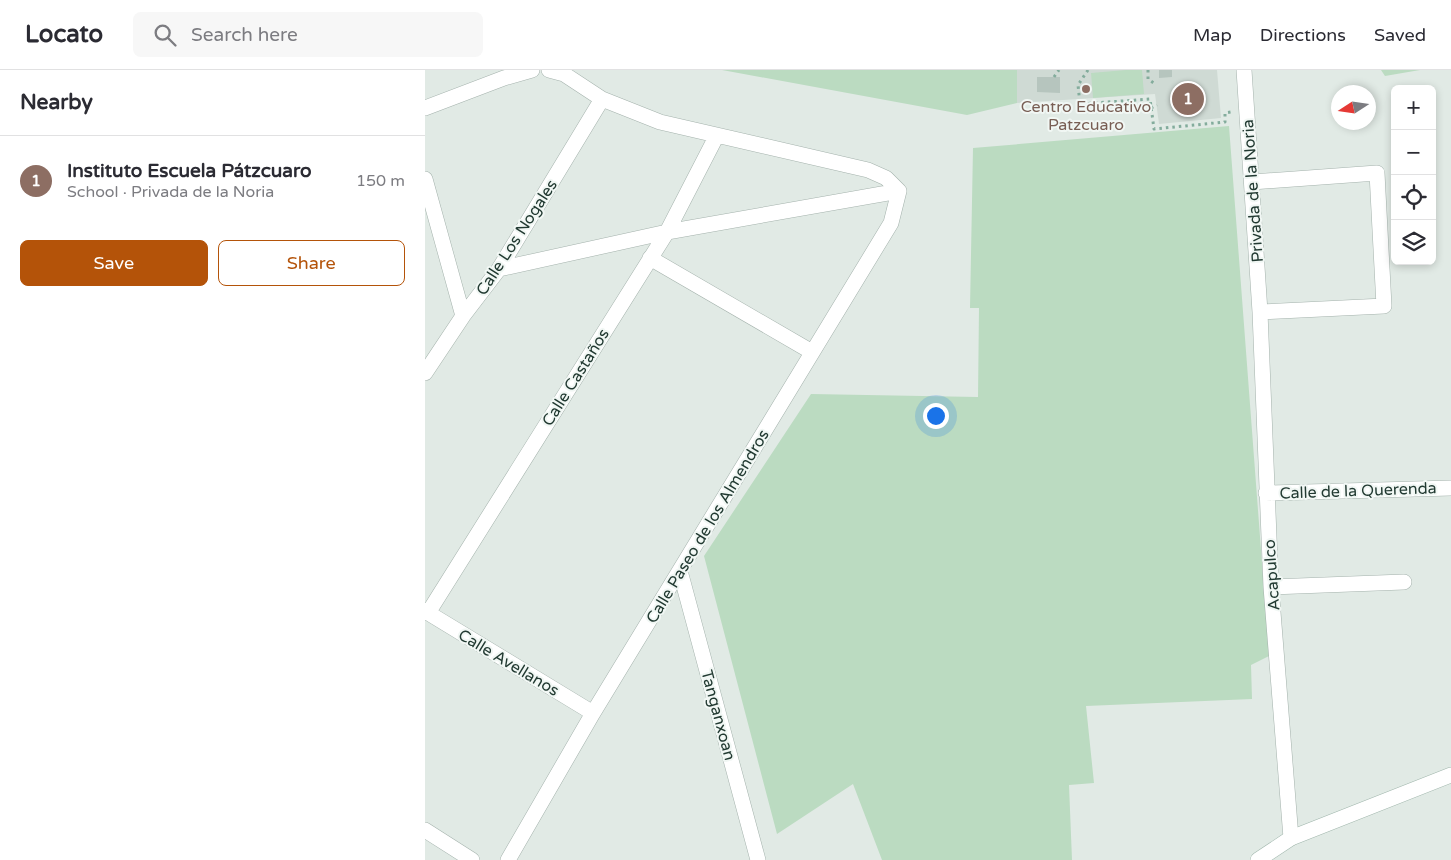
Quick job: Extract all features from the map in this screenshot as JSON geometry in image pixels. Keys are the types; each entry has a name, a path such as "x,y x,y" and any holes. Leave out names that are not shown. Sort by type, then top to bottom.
{"street":[{"path":"425,108 504,78 532,70"},
{"path":"549,70 564,74 602,99 660,122 716,137 778,148 868,170 886,178 899,191"},
{"name":"Privada de la Noria","path":"1244,70 1260,312"},
{"name":"Calle Los Nogales","path":"425,373 463,316 499,269 602,99"},
{"name":"Calle Castaños","path":"427,612 667,232 716,137"},
{"path":"1252,182 1377,173 1384,306 1260,312"},
{"path":"425,179 463,316"},
{"path":"499,269 667,232 899,191"},
{"name":"Calle Paseo de los Almendros","path":"508,860 593,713 891,223 899,191"},
{"path":"650,258 812,352"},
{"name":"Acapulco","path":"1260,312 1271,587 1291,838"},
{"name":"Calle de la Querenda","path":"1266,493 1451,488"},
{"name":"Tanganxoan","path":"680,570 759,860"},
{"path":"1271,587 1404,582"},
{"name":"Calle Avellanos","path":"427,612 593,713"},
{"path":"1257,860 1291,838 1451,775"},
{"path":"425,830 472,860"}],"path":[{"path":"1054,77 1059,70"},
{"path":"1088,70 1078,85 1080,104 1150,99 1154,129 1225,122 1225,113 1247,110"},
{"path":"1147,70 1148,79 1155,84"},
{"path":"1151,108 1157,105"}],"shaded area":[{"path":"1017,70 1217,70 1221,118 1159,124 1155,94 1017,103"}],"green space":[{"path":"722,70 1017,70 1017,103 967,115"},
{"path":"1142,70 1144,94 1093,98 1091,73"},
{"path":"1381,70 1420,70 1385,76"},
{"path":"1229,126 1269,656 1251,665 1252,699 1086,706 1094,783 1069,785 1072,860 882,860 853,784 777,834 704,556 811,394 978,397 979,308 970,308 973,148"}],"building":[{"path":"1159,70 1172,70 1172,77 1159,78"},
{"path":"1037,77 1060,77 1060,93 1037,92"}],"place":[{"name":"Centro Educativo Patzcuaro","path":"1086,89"},
{"name":"Instituto Escuela Pátzcuaro","path":"1188,99"}]}
